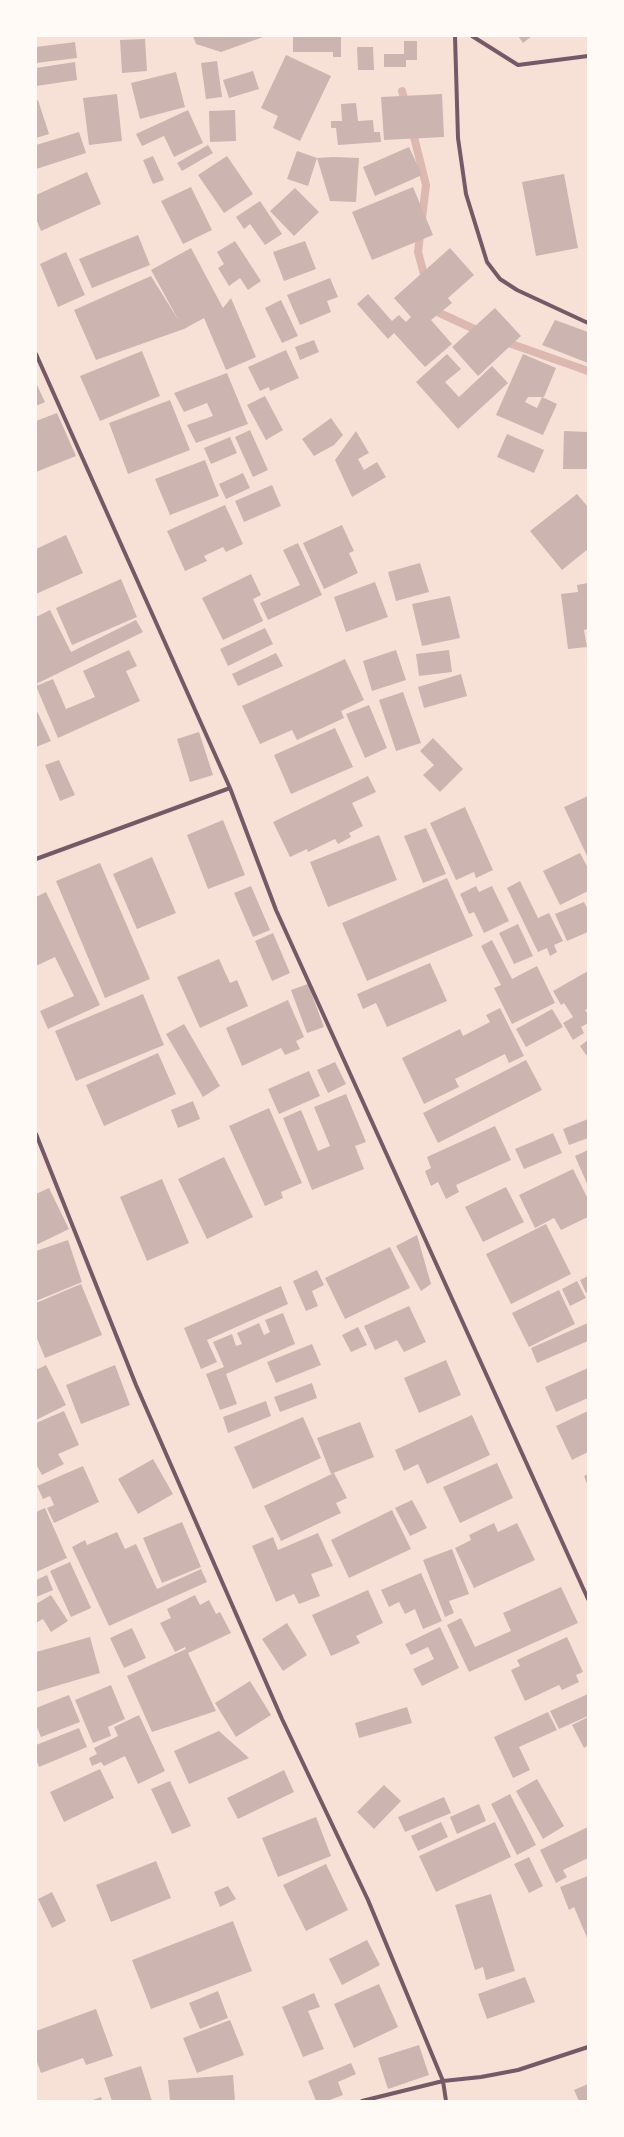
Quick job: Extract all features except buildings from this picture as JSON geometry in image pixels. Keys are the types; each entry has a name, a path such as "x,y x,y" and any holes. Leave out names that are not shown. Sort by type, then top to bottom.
{"street":[{"path":"455,36 458,138 466,194 487,262 500,279 517,290 588,323"},
{"path":"472,36 518,65 588,56"},
{"path":"36,354 230,788 280,918 588,1599"},
{"path":"36,859 230,788"},
{"path":"36,1134 136,1385 282,1719 368,1900 443,2081 446,2101"},
{"path":"362,2101 443,2081 481,2078 518,2070 588,2048"}],"waterway":[{"path":"402,91 406,106"},
{"path":"412,129 426,185 418,252 426,282"},
{"path":"432,306 433,310 483,333"},
{"path":"503,341 588,371"}]}
